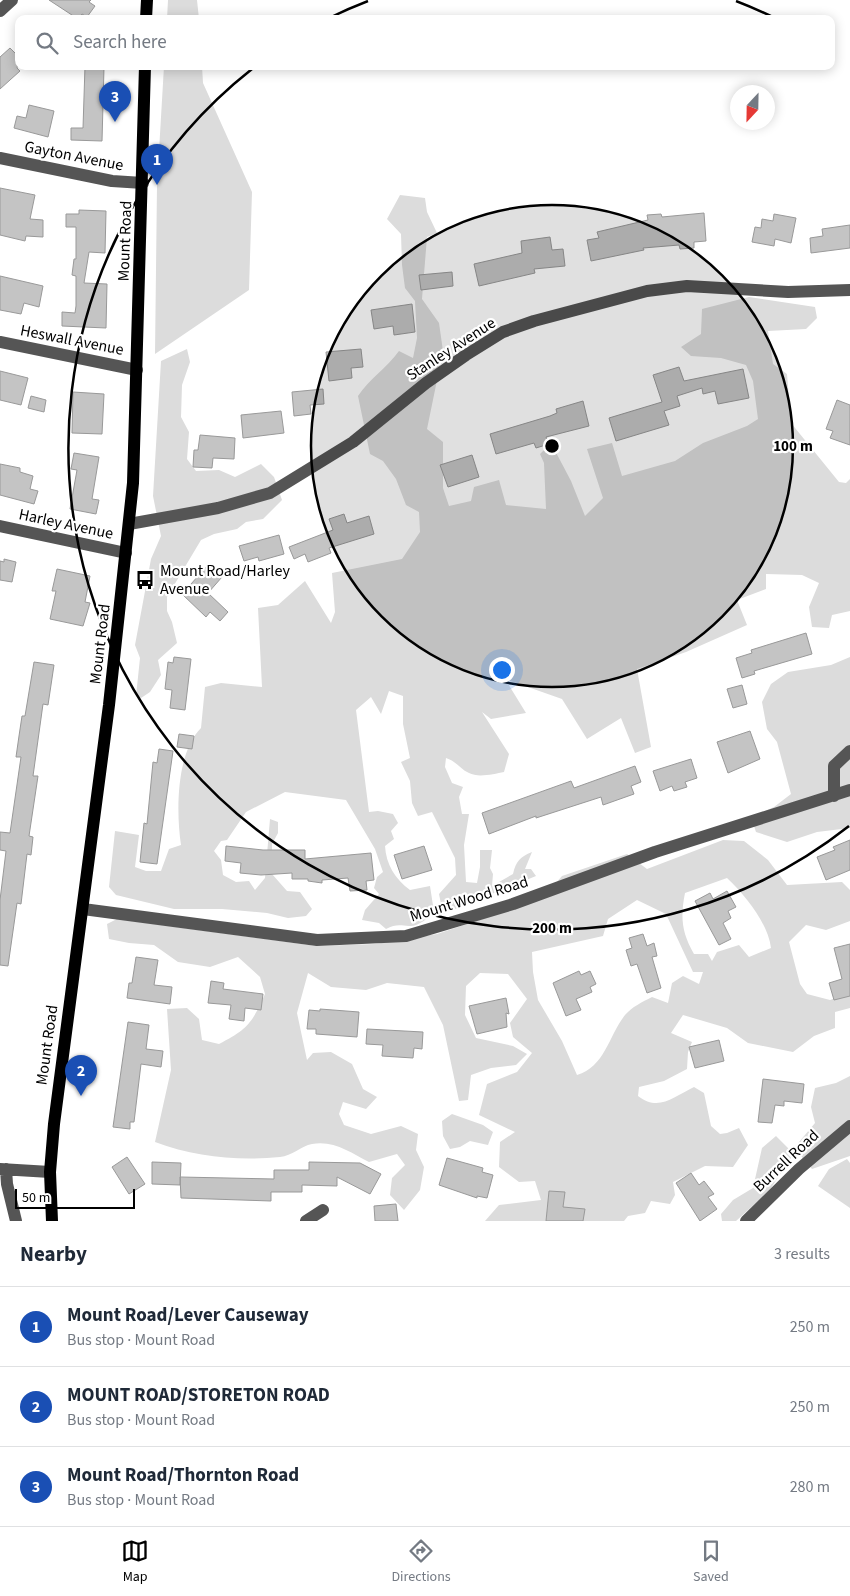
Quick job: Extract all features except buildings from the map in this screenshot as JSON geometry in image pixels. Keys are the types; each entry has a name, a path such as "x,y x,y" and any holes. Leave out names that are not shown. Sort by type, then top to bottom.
{"main road":[{"path":"146,15 147,0"},
{"name":"Mount Road","path":"52,1221 50,1172 60,1072 83,909 133,483 143,183 144,70"}],"street":[{"path":"0,11 12,0"},
{"name":"Gayton Avenue","path":"0,158 112,181 143,183"},
{"name":"Stanley Avenue","path":"129,524 218,508 270,493 352,442 426,382 466,355 503,332 534,321 647,291 687,286 788,292 850,290"},
{"name":"Heswall Avenue","path":"0,342 137,370"},
{"name":"Harley Avenue","path":"0,526 126,553"},
{"path":"834,796 834,766 850,751"},
{"name":"Mount Wood Road","path":"83,909 317,940 406,936 512,904 655,852 850,790"},
{"name":"Burrell Road","path":"746,1221 799,1169 850,1126"},
{"path":"16,1221 3,1169 50,1172"},
{"path":"306,1221 323,1210"}],"shaded area":[{"path":"168,0 197,0 199,15 167,15"},
{"path":"164,70 202,70 203,83 252,192 249,290 155,354 157,185"},
{"path":"400,195 425,198 427,212 437,233 427,237 422,299 439,323 443,351 427,429 443,442 443,488 449,506 471,501 474,487 499,480 506,505 546,509 544,463 540,454 551,443 571,481 585,516 603,498 587,449 612,443 622,476 675,461 703,443 747,426 758,419 753,381 746,365 721,358 691,356 681,347 701,334 702,309 749,297 815,307 817,318 806,329 768,331 773,364 787,374 791,423 839,482 846,483 850,479 850,611 832,615 829,628 812,627 809,607 819,583 802,575 766,574 766,589 737,600 747,625 686,652 637,669 651,747 635,753 621,718 587,739 562,699 505,679 526,713 491,719 482,712 509,754 504,772 477,775 466,771 446,758 445,767 452,783 463,787 459,797 462,814 469,814 464,845 466,882 477,883 480,867 480,850 492,850 490,868 493,874 492,886 513,874 519,860 532,852 525,869 531,869 536,876 443,914 439,894 456,875 455,858 432,812 418,816 412,803 410,781 401,762 410,758 403,724 403,696 389,691 381,714 371,697 356,710 369,812 378,811 393,814 398,823 391,831 394,839 385,846 389,865 400,881 410,890 430,886 434,912 419,924 412,926 400,925 386,929 379,923 362,920 365,910 379,894 374,888 377,877 383,872 375,849 346,800 285,792 246,812 227,840 221,841 214,851 221,860 223,875 236,882 249,881 255,890 265,878 270,819 278,822 278,833 272,844 272,874 287,891 300,892 312,909 306,916 288,918 267,913 222,909 174,909 116,895 109,887 115,831 139,835 135,867 146,871 161,871 169,849 181,845 178,816 182,767 193,739 201,728 205,687 221,683 262,687 258,608 278,605 305,581 331,623 335,612 332,573 402,559 420,532 419,512 406,505 396,479 383,461 370,454 358,396 399,351 413,358 417,338 415,301 405,288 401,234 387,219"},
{"path":"187,349 190,362 182,385 181,417 189,432 187,459 196,471 219,470 235,477 261,464 274,477 282,500 263,519 246,522 237,529 214,534 201,540 167,597 167,611 177,643 158,660 161,675 150,692 141,698 136,696 140,658 135,645 151,559 161,536 153,496 161,361"},
{"path":"850,657 850,828 817,832 787,842 756,832 751,817 774,807 791,794 777,742 767,729 762,702 771,684 788,672 831,665"},
{"path":"723,840 744,841 768,860 787,885 842,882 850,890 850,921 826,930 806,925 789,942 800,984 807,994 830,1000 850,993 850,1008 835,1012 835,1028 814,1036 793,1052 748,1043 727,1028 683,1015 671,1033 692,1042 688,1052 687,1069 664,1081 639,1087 638,1096 646,1101 659,1103 694,1087 704,1093 711,1126 720,1134 739,1128 748,1145 733,1167 705,1166 673,1182 675,1195 670,1204 651,1201 645,1213 628,1216 624,1221 485,1221 499,1205 541,1200 535,1181 519,1182 499,1167 500,1142 515,1132 479,1115 487,1084 517,1072 532,1053 513,1037 510,1023 527,999 508,974 480,973 466,986 465,1015 476,1038 513,1046 527,1054 516,1065 491,1068 471,1075 468,1100 459,1101 443,1025 424,987 387,983 366,990 331,987 308,973 297,1013 307,1060 313,1053 331,1052 352,1064 363,1089 377,1097 366,1109 343,1102 339,1114 344,1125 371,1134 401,1126 418,1134 416,1150 424,1167 420,1190 404,1210 390,1195 392,1178 405,1165 397,1154 369,1162 342,1148 320,1143 308,1145 289,1155 280,1157 233,1158 186,1151 155,1142 171,1070 167,1009 187,1008 199,1019 202,1040 219,1044 237,1034 248,1024 265,994 260,977 238,957 210,967 178,962 154,945 109,939 107,924 117,919 316,946 375,944 437,934 542,899 562,876 627,854 647,869","holes":["727,878 761,919 771,948 749,957 739,945 717,952 712,961 708,954 694,954 687,939 682,918 685,893","637,900 666,914 693,972 703,972 699,984 683,976 672,983 668,1003 652,997 634,1007 619,1023 600,1058 586,1071 577,1075 562,1041 538,1000 532,952 603,936 608,919"]},
{"path":"850,1076 850,1156 812,1169 794,1148 815,1123 811,1107 815,1088 836,1083"},
{"path":"452,1114 483,1125 493,1132 488,1145 470,1141 460,1147 450,1149 443,1136 442,1121"},
{"path":"776,1136 789,1149 791,1158 769,1191 736,1221 722,1221 721,1214 733,1200 753,1188 762,1148"},
{"path":"847,1159 850,1163 850,1208 818,1186 829,1169"}],"place":[{"name":"Mount Road/Thornton Road","path":"115,122"},
{"name":"Mount Road/Lever Causeway","path":"157,185"},
{"name":"Mount Road/Harley Avenue","path":"145,580"},
{"name":"MOUNT ROAD/STORETON ROAD","path":"81,1096"}]}
